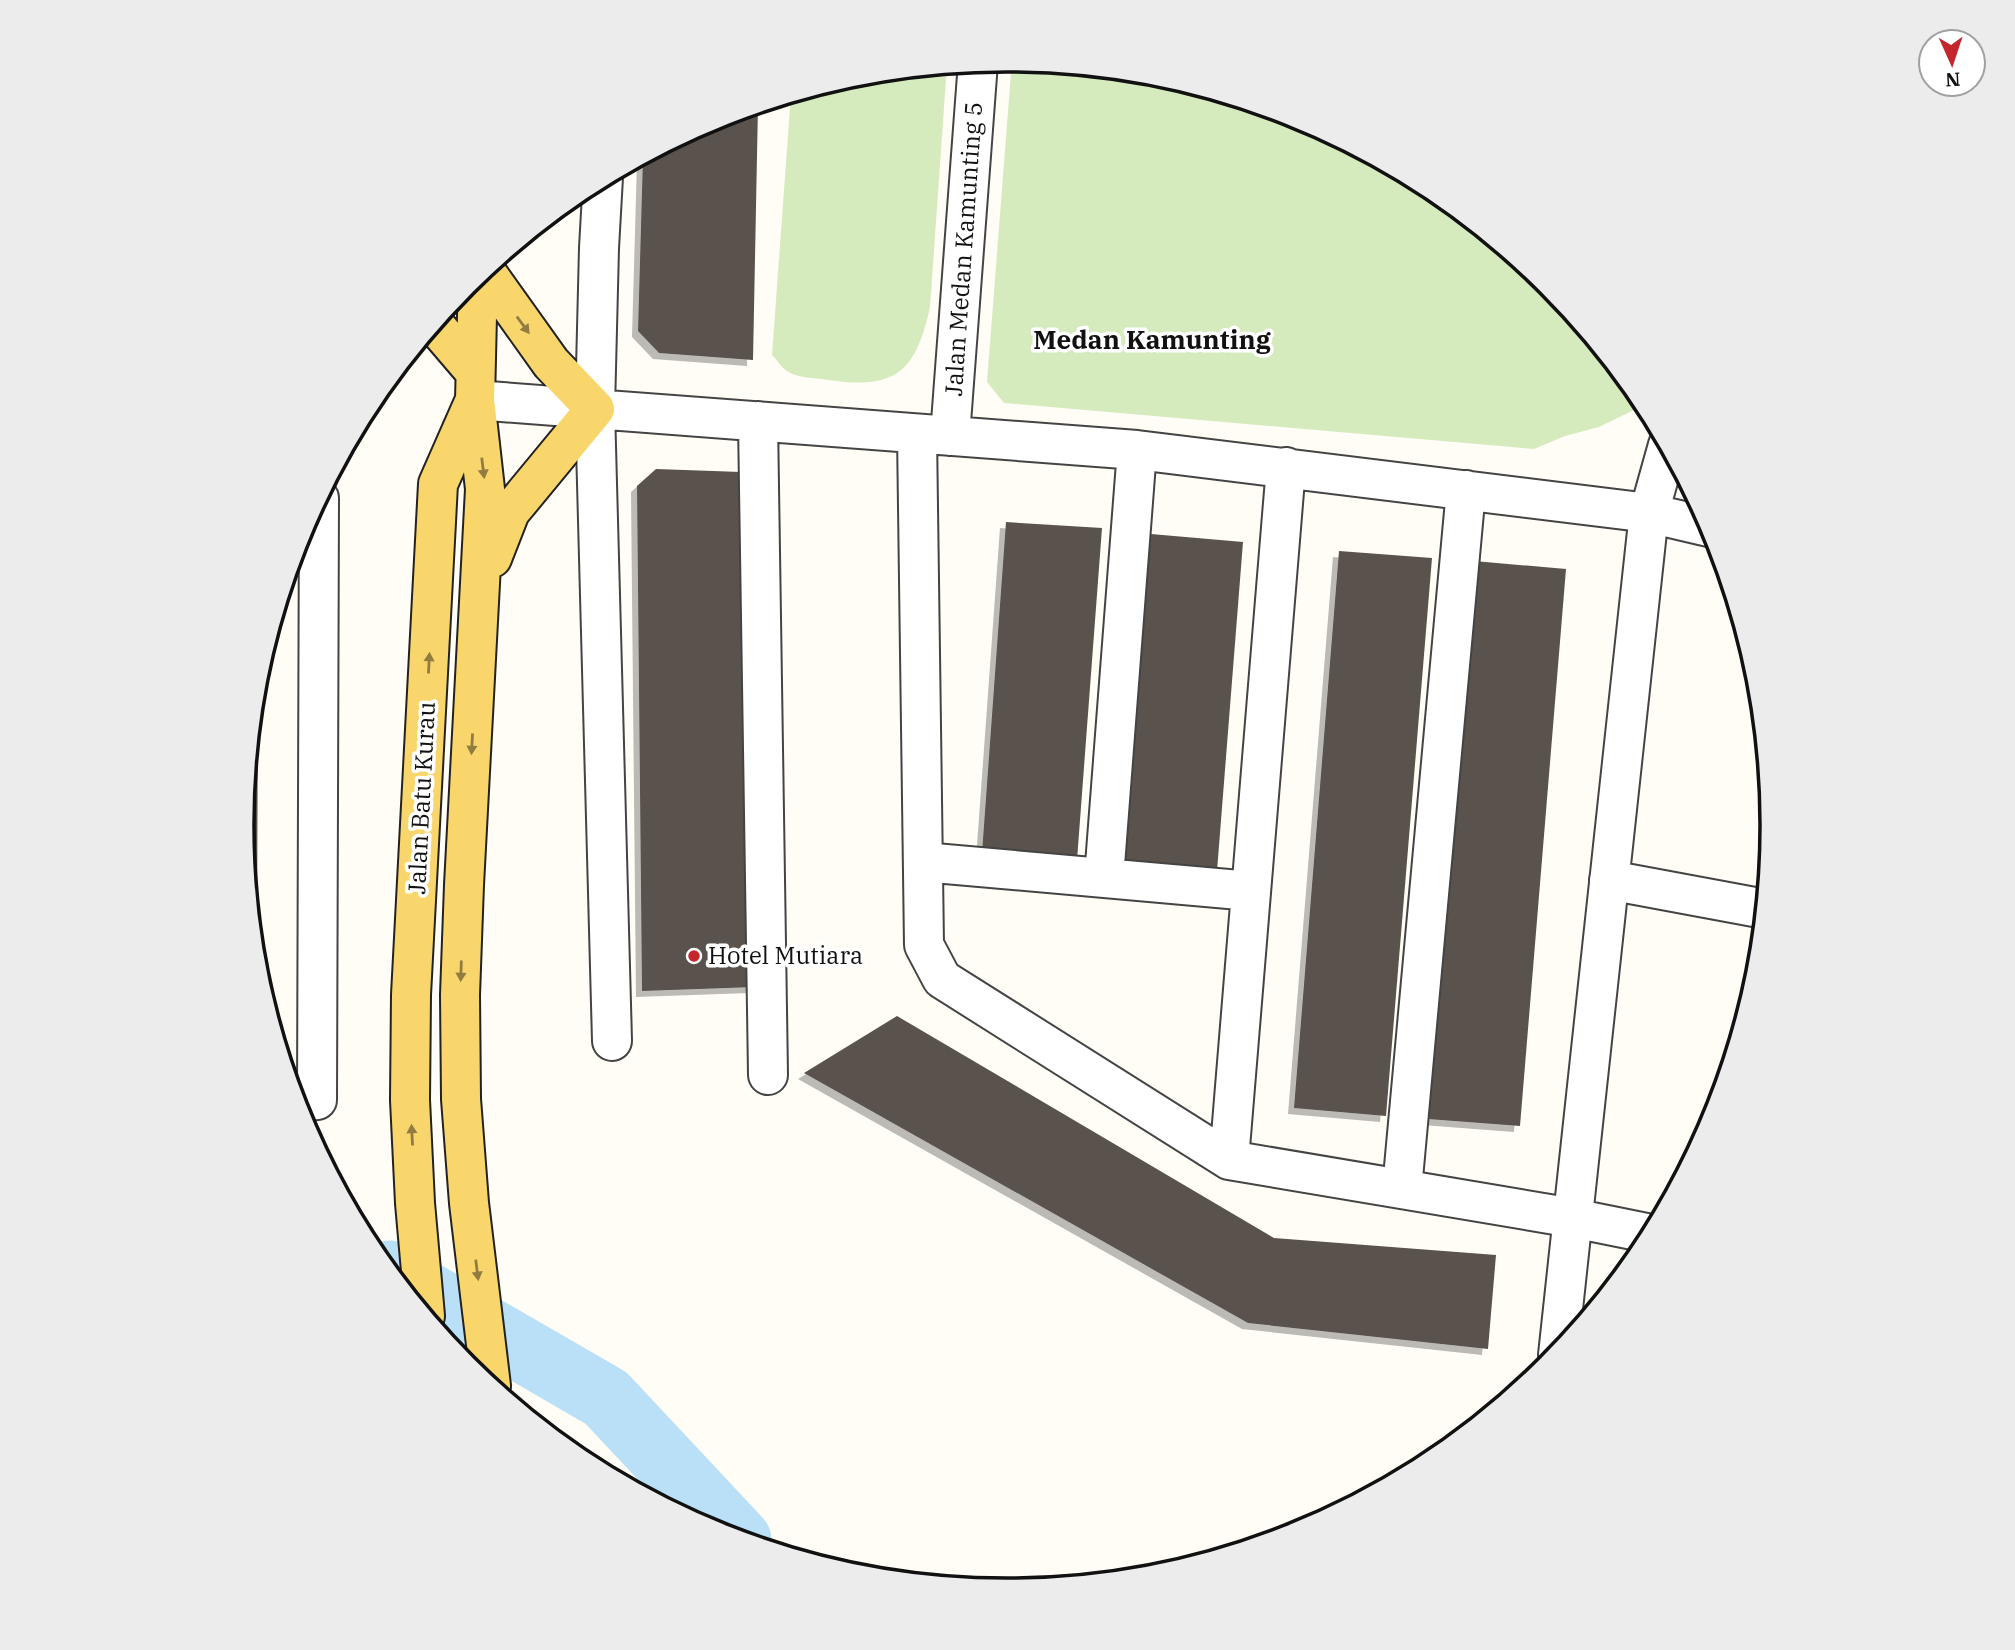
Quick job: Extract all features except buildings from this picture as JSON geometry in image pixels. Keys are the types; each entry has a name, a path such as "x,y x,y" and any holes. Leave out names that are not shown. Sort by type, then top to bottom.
{"main road":[{"path":"480,589 510,512 595,409 551,363 490,278"},
{"name":"Jalan Batu Kurau","path":"478,290 475,386 485,489 460,995 461,1099 469,1203 489,1371"},
{"path":"438,332 475,386"},
{"name":"Jalan Batu Kurau","path":"424,1301 410,1100 411,995 438,484 475,386"}],"street":[{"name":"Jalan Medan Kamunting 5","path":"977,73 933,435 923,862 924,945 942,979 1229,1160"},
{"path":"602,191 598,248 595,409 612,1041"},
{"path":"475,386 595,409 1137,450 1649,513 1697,524"},
{"path":"758,421 768,1075"},
{"path":"1104,878 1137,450"},
{"path":"1560,1337 1649,513 1665,457"},
{"path":"1286,467 1229,1160 1641,1232"},
{"path":"1402,1189 1466,490"},
{"path":"306,1098 318,522"},
{"path":"923,862 1251,891"},
{"path":"1609,880 1756,907"}],"green space":[{"path":"1011,72 1057,73 1106,78 1202,97 1296,129 1341,149 1384,173 1466,227 1540,292 1605,366 1635,408 1599,427 1565,436 1534,449 1004,403 987,382"},
{"path":"946,74 930,307 918,347 899,372 871,382 801,376 783,368 772,355 790,104 861,86"}],"waterway":[{"path":"411,1285 606,1398 722,1522"}],"place":[{"name":"Hotel Mutiara","path":"694,956"}],"district":[{"name":"Medan Kamunting","path":"1152,340"}]}
